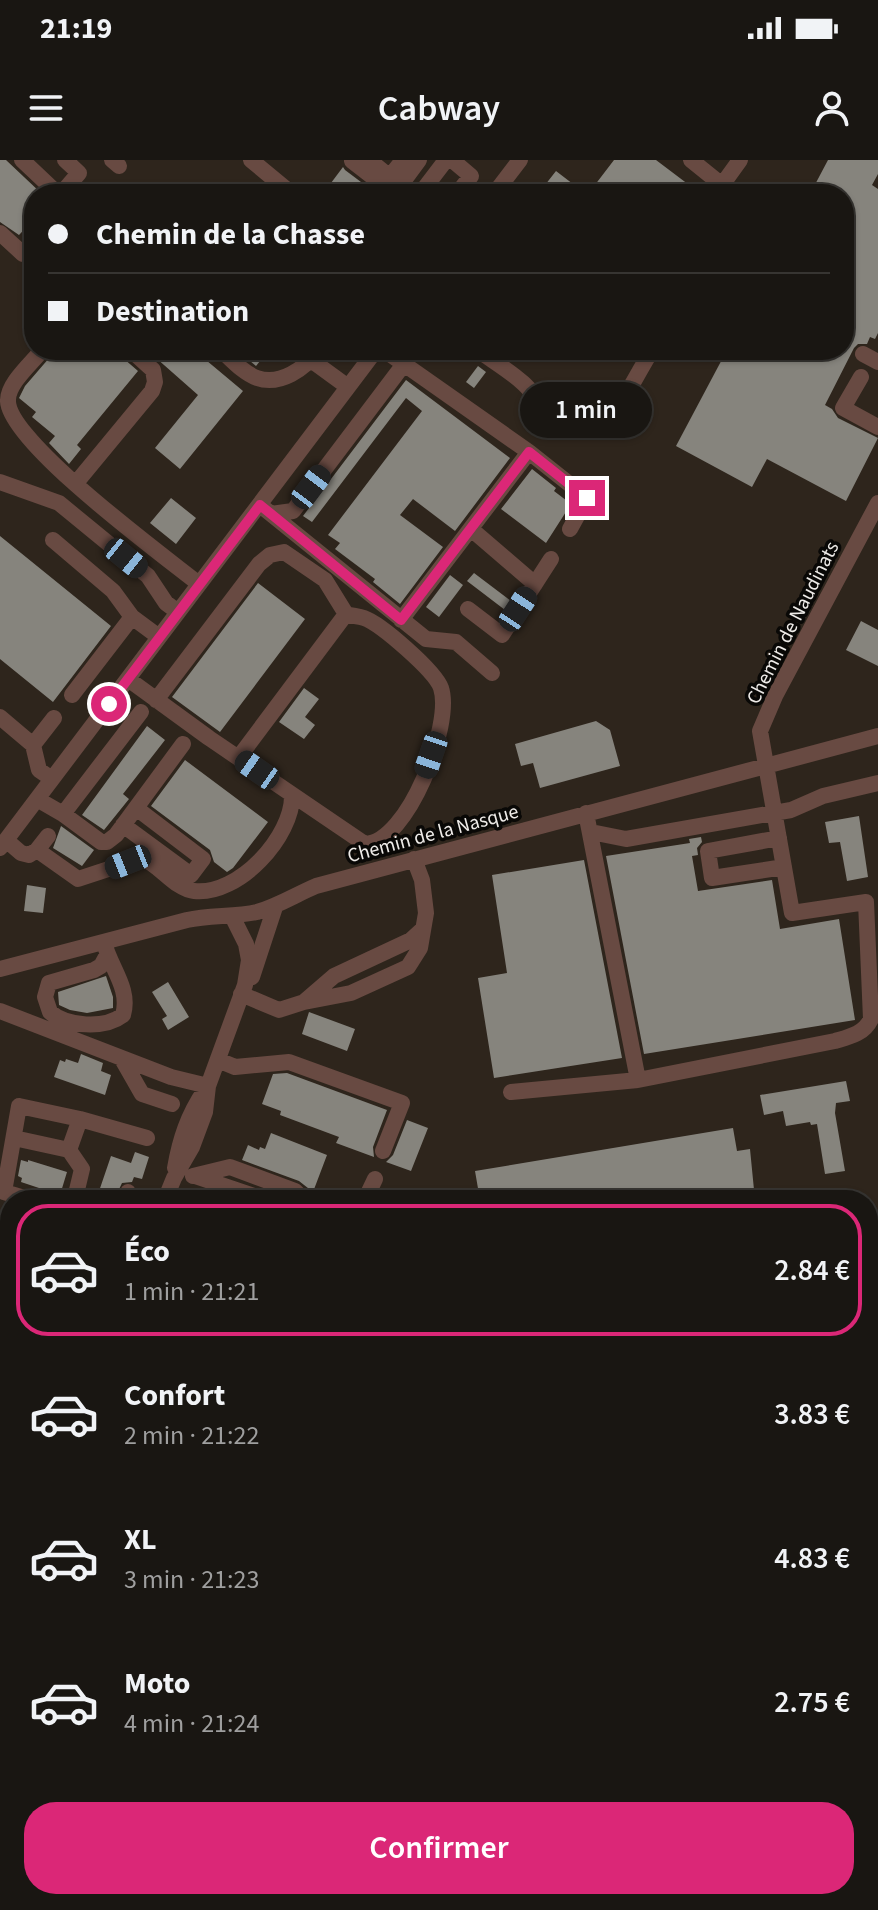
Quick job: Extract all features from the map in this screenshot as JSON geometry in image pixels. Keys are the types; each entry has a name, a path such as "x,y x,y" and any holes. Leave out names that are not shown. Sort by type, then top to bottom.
{"street":[{"path":"22,160 49,184"},
{"path":"65,160 79,173 69,184"},
{"path":"251,160 280,184"},
{"path":"369,160 387,184"},
{"path":"392,184 403,160"},
{"path":"394,184 419,160"},
{"path":"428,184 446,160"},
{"path":"452,160 482,184"},
{"path":"502,184 520,160"},
{"path":"691,160 721,184"},
{"path":"723,184 740,160"},
{"path":"352,161 384,184"},
{"path":"465,184 471,176"},
{"path":"0,233 24,253"},
{"path":"34,360 9,391 9,410 13,419 35,445 76,483 199,584"},
{"path":"76,483 152,391 155,382 153,370 142,360"},
{"path":"233,360 249,374 268,380 283,378 307,360"},
{"path":"319,360 348,387"},
{"path":"7,839 199,584 266,510 368,360"},
{"path":"398,360 529,452 587,498 570,529"},
{"path":"492,360 523,383 541,404 560,419 584,430 592,430 608,419 646,360"},
{"path":"266,510 293,511 404,364"},
{"path":"861,377 843,408 878,427"},
{"path":"401,620 529,452"},
{"path":"0,482 59,503 148,576 166,603 178,612"},
{"name":"Chemin de Naudinats","path":"874,1018 866,902 792,913 760,731 775,696 872,527 878,503"},
{"path":"266,510 426,639 456,642 492,673"},
{"path":"471,529 535,584"},
{"path":"53,540 113,591 132,617 159,637"},
{"path":"128,679 156,700 358,841 365,844 376,842 391,830 412,803 441,727 444,705 434,675 369,621 346,614 325,580 284,552 270,555 259,564 156,700"},
{"path":"468,609 502,635 551,559"},
{"path":"239,757 346,614"},
{"path":"72,695 132,617"},
{"path":"63,814 141,712"},
{"path":"0,717 33,745 39,770 52,779"},
{"path":"33,745 54,718"},
{"name":"Chemin de la Nasque","path":"0,969 106,948 198,917 232,916 275,907 316,886 878,736"},
{"path":"37,799 104,842 111,840 183,744"},
{"path":"591,832 626,839 791,810 835,792 878,783"},
{"path":"37,850 78,879 142,858 191,891 219,888 248,873 278,837 289,818 292,795"},
{"path":"123,825 191,875 203,859 136,808"},
{"path":"586,813 638,1080"},
{"path":"0,817 7,839 23,854 37,850 48,836"},
{"path":"779,838 708,851 712,878 784,867"},
{"path":"243,990 279,1010 351,993 408,967 420,948 426,913 422,880 414,859"},
{"path":"243,990 255,975 275,907"},
{"path":"169,1190 205,1112 208,1086 243,990 249,960 246,944 232,916"},
{"path":"304,1002 334,976 411,940 423,929"},
{"path":"106,948 119,977 125,1007 123,1015 108,1023 94,1024 62,1019 50,1012 45,997 49,983 101,966 106,948"},
{"path":"0,1011 171,1077 208,1086"},
{"path":"511,1092 638,1080 852,1037 874,1018"},
{"path":"122,1059 142,1094 172,1104"},
{"path":"218,1060 235,1067 289,1062 402,1103 383,1151"},
{"path":"2,1190 19,1106 147,1138"},
{"path":"69,1150 80,1119"},
{"path":"14,1138 69,1150 82,1169 77,1190"},
{"path":"174,1178 230,1167 292,1190"},
{"path":"193,1176 236,1190"},
{"path":"370,1190 375,1179"}],"shaded area":[{"path":"0,160 878,160 878,1190 0,1190"}],"building":[{"path":"0,160 6,160 31,184 24,184 24,230 19,235 0,222"},
{"path":"614,160 656,160 688,184 596,184"},
{"path":"828,160 878,160 878,174 872,185 878,189 878,333 875,339 870,337 867,344 858,344 854,348 854,184 815,184"},
{"path":"343,167 364,184 330,184"},
{"path":"556,171 573,184 546,184"},
{"path":"47,360 125,360 138,371 77,445 81,449 69,464 49,443 55,436 32,417 36,412 19,398"},
{"path":"158,360 206,360 243,391 180,469 155,448 198,395"},
{"path":"722,360 848,360 825,405 838,418 878,438 846,501 767,459 752,487 676,446"},
{"path":"478,366 486,372 474,388 466,382"},
{"path":"406,380 510,458 455,531 413,499 400,515 443,547 400,604 373,582 375,579 335,549 340,543 328,535 422,411 406,398 312,522 303,516"},
{"path":"532,469 571,504 546,543 501,509"},
{"path":"171,498 196,518 176,544 150,523"},
{"path":"0,536 111,626 53,702 0,659"},
{"path":"474,573 511,601 505,610 467,581"},
{"path":"450,575 463,585 439,617 426,607"},
{"path":"258,583 305,619 220,732 172,697"},
{"path":"861,621 878,630 878,666 846,650"},
{"path":"304,688 319,699 305,717 315,725 304,739 279,722"},
{"path":"596,721 610,730 620,766 540,788 533,763 521,766 515,744"},
{"path":"147,726 165,740 123,794 129,799 104,830 82,815"},
{"path":"185,760 268,822 227,872 214,862 210,850 151,806"},
{"path":"859,816 868,877 847,881 840,842 829,843 825,822"},
{"path":"61,826 94,850 82,866 53,848"},
{"path":"701,837 698,855 692,856 698,891 772,880 780,929 839,919 855,1020 644,1054 606,856 690,843 689,839"},
{"path":"584,860 622,1058 494,1078 478,978 507,973 492,875"},
{"path":"27,885 46,888 43,913 24,911"},
{"path":"106,976 113,1008 87,1013 59,1005 58,992"},
{"path":"168,982 189,1017 168,1030 162,1019 167,1016 152,992"},
{"path":"309,1012 355,1029 347,1051 302,1034"},
{"path":"81,1054 103,1063 101,1071 111,1075 105,1095 54,1077 60,1060 78,1063"},
{"path":"287,1073 387,1110 373,1147 374,1157 336,1143 339,1137 280,1115 281,1111 262,1104 273,1074"},
{"path":"846,1081 850,1101 836,1103 835,1113 845,1171 825,1174 817,1124 811,1125 810,1122 786,1126 783,1111 764,1115 760,1095"},
{"path":"407,1120 428,1128 411,1171 386,1162 393,1155"},
{"path":"733,1128 737,1151 750,1149 754,1190 478,1190 475,1171"},
{"path":"271,1133 327,1155 314,1190 299,1181 242,1160 248,1145 265,1149"},
{"path":"135,1152 149,1157 142,1179 134,1177 132,1182 122,1183 119,1190 99,1190 111,1156 131,1163"},
{"path":"21,1160 67,1172 62,1190 45,1190 21,1182 22,1178 18,1176"}],"route":[{"path":"109,704 260,505 401,620 529,452 587,498"}]}
